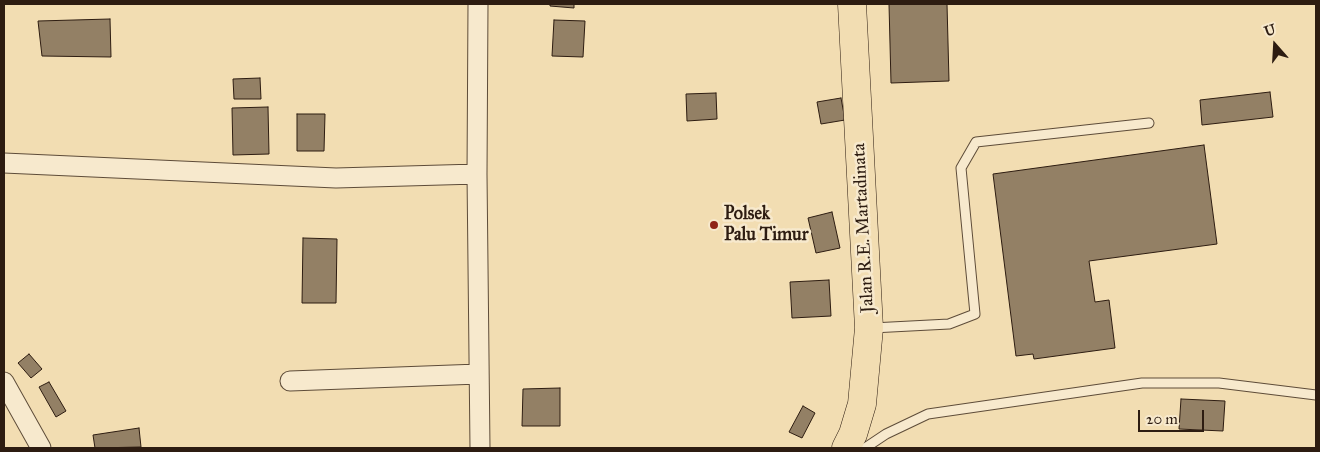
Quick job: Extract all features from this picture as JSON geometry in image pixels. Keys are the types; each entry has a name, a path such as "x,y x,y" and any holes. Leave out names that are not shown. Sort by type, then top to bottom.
{"highway":[{"name":"Jalan R.E. Martadinata","path":"846,448 853,434 862,404 869,328 852,4"}],"street":[{"path":"478,4 477,174 480,448"},
{"path":"4,163 336,178 477,174"},
{"path":"290,381 479,374"},
{"path":"4,382 41,448"}],"lane":[{"path":"869,328 949,324 975,314 961,168 976,142 1149,123"},
{"path":"865,448 886,434 928,414 1142,383 1219,383 1316,395"}],"building":[{"path":"550,4 574,4 574,8 550,6"},
{"path":"889,4 947,4 949,81 891,83"},
{"path":"110,19 111,57 42,56 38,21"},
{"path":"554,20 585,21 583,57 552,56"},
{"path":"260,78 261,99 234,99 233,79"},
{"path":"1270,92 1273,117 1202,125 1200,100"},
{"path":"716,93 717,119 687,121 686,94"},
{"path":"841,98 845,120 821,124 817,102"},
{"path":"268,107 269,154 233,155 232,108"},
{"path":"297,114 325,114 324,151 297,151"},
{"path":"1204,145 1217,244 1089,261 1095,302 1109,300 1115,348 1034,359 1033,354 1016,356 993,174"},
{"path":"832,212 840,248 816,253 808,218"},
{"path":"303,238 337,239 336,303 302,303"},
{"path":"829,280 831,316 792,318 790,282"},
{"path":"29,354 42,369 31,378 18,363"},
{"path":"49,382 66,411 56,417 39,387"},
{"path":"560,388 560,426 522,426 523,389"},
{"path":"1181,399 1225,401 1223,431 1179,429"},
{"path":"803,406 815,413 802,438 789,432"},
{"path":"139,428 141,447 95,448 93,435"}],"place":[{"name":"Polsek Palu Timur","path":"714,225"}]}
